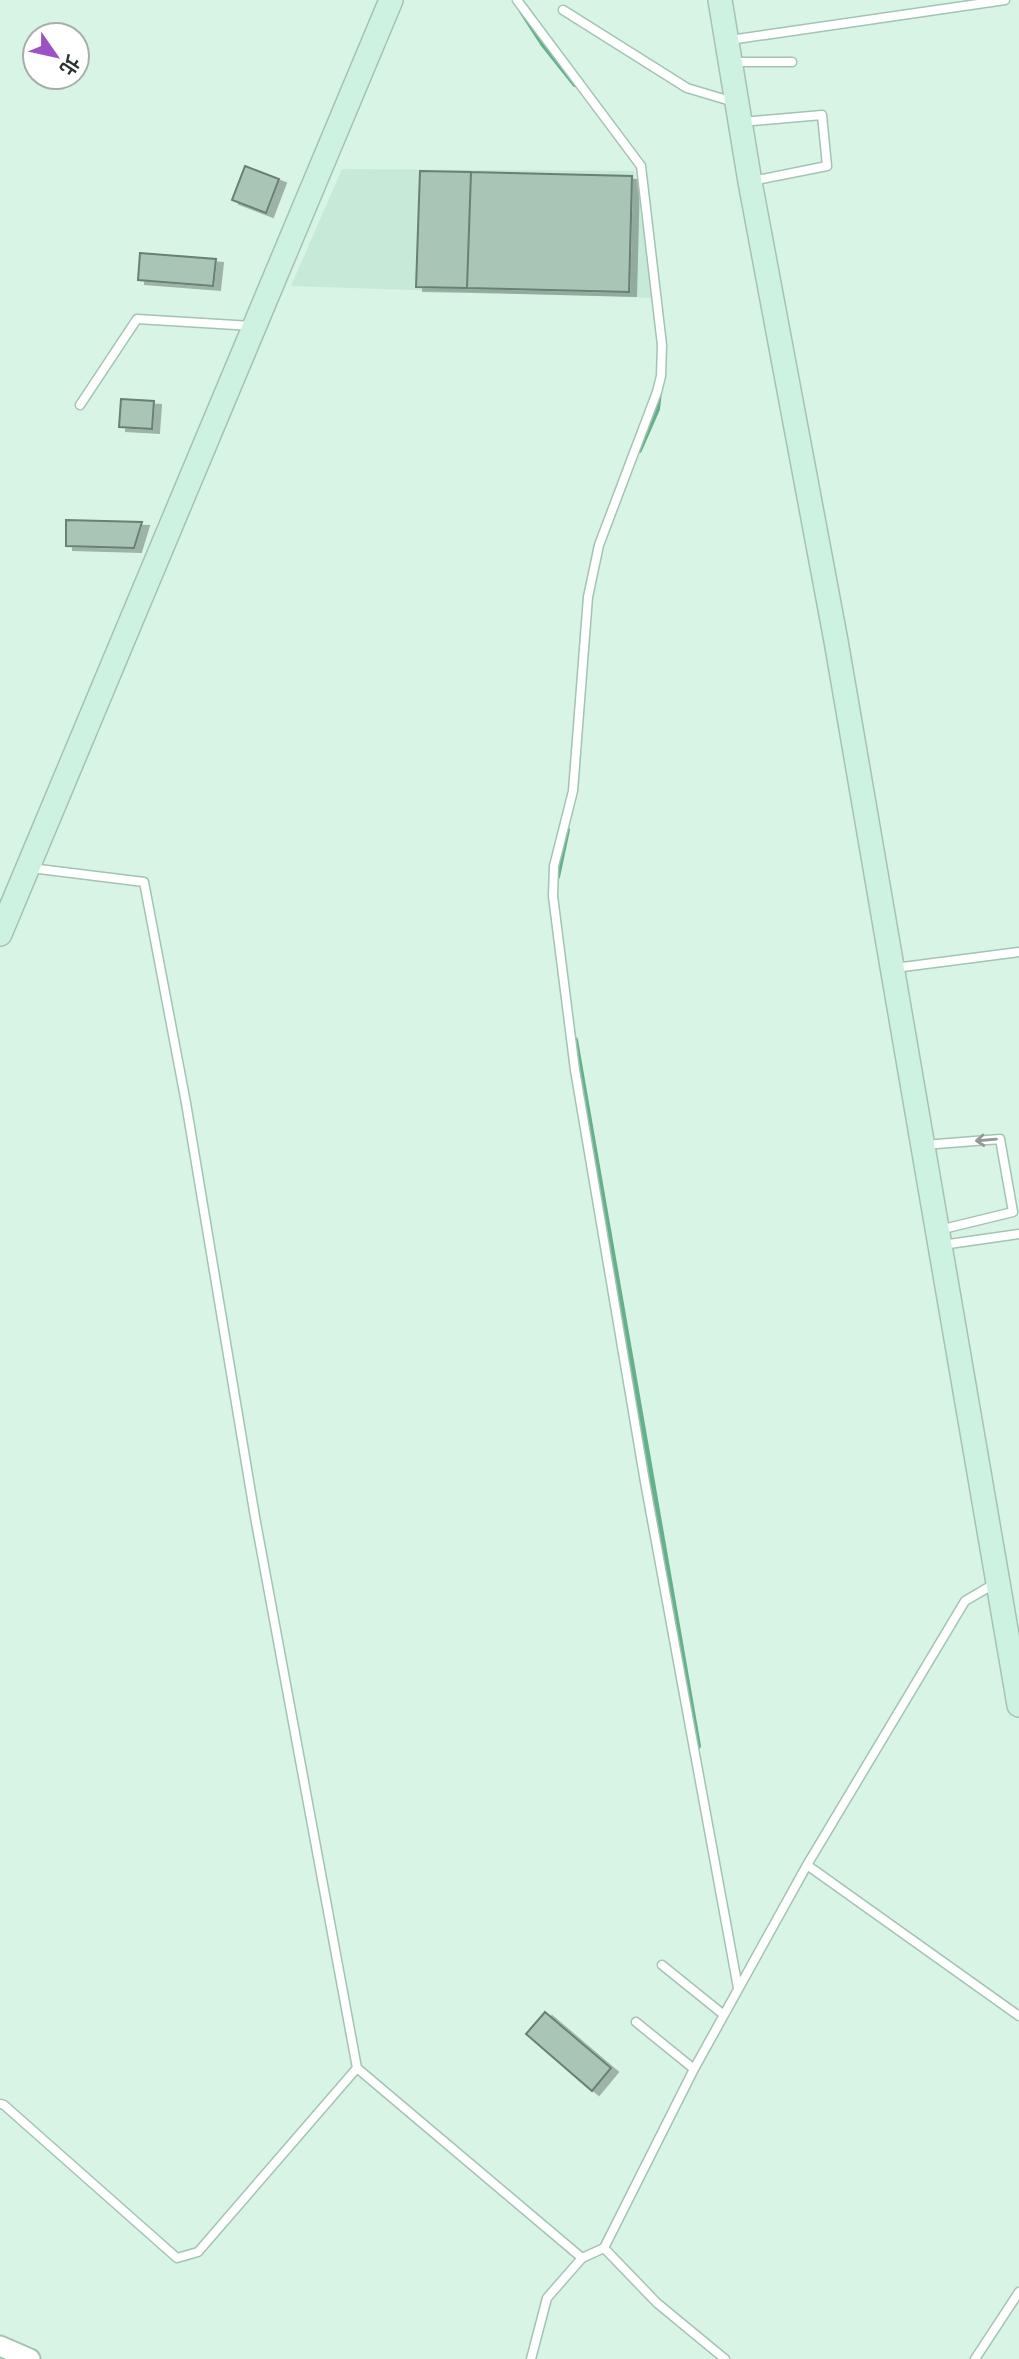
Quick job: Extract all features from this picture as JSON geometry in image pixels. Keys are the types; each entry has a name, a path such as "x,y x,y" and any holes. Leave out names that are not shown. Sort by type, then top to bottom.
{"main road":[{"path":"0,934 391,0"},
{"path":"719,0 836,641 1019,1705"}],"street":[{"path":"0,2346 30,2359"}],"lane":[{"path":"517,0 641,166 662,345 661,376 657,392 599,545 588,597 573,791 554,866 553,896 577,1083 645,1482 738,1988"},
{"path":"729,51 1005,0"},
{"path":"564,10 687,88 738,113 822,115 827,166 750,181"},
{"path":"729,51 792,62"},
{"path":"79,405 137,319 255,326"},
{"path":"29,868 144,881 186,1103 255,1517 357,2068 582,2258"},
{"path":"892,968 1019,952"},
{"path":"922,1145 1000,1139 1013,1212 938,1238"},
{"path":"938,1238 1019,1234"},
{"path":"531,2359 547,2298 582,2258 604,2248 694,2069 807,1865 965,1601 996,1583"},
{"path":"807,1865 1019,2016"},
{"path":"662,1965 724,2015"},
{"path":"636,2022 694,2069"},
{"path":"0,2105 14,2114 177,2258 198,2252 357,2068"},
{"path":"604,2248 657,2303 725,2359"},
{"path":"975,2359 1019,2292"}],"shaded area":[{"path":"342,169 634,171 654,298 291,286"}],"building":[{"path":"245,166 279,179 266,213 232,200"},
{"path":"420,171 471,172 467,288 416,287"},
{"path":"471,172 632,176 629,292 467,288"},
{"path":"140,253 216,259 213,286 138,280"},
{"path":"121,399 154,401 152,429 119,427"},
{"path":"66,520 142,522 134,548 66,546"},
{"path":"545,2012 611,2068 592,2091 526,2034"}],"waterway":[{"path":"522,11 544,45 575,84"},
{"path":"639,450 657,409 659,392"},
{"path":"557,877 567,830"},
{"path":"575,1040 698,1746"}]}
